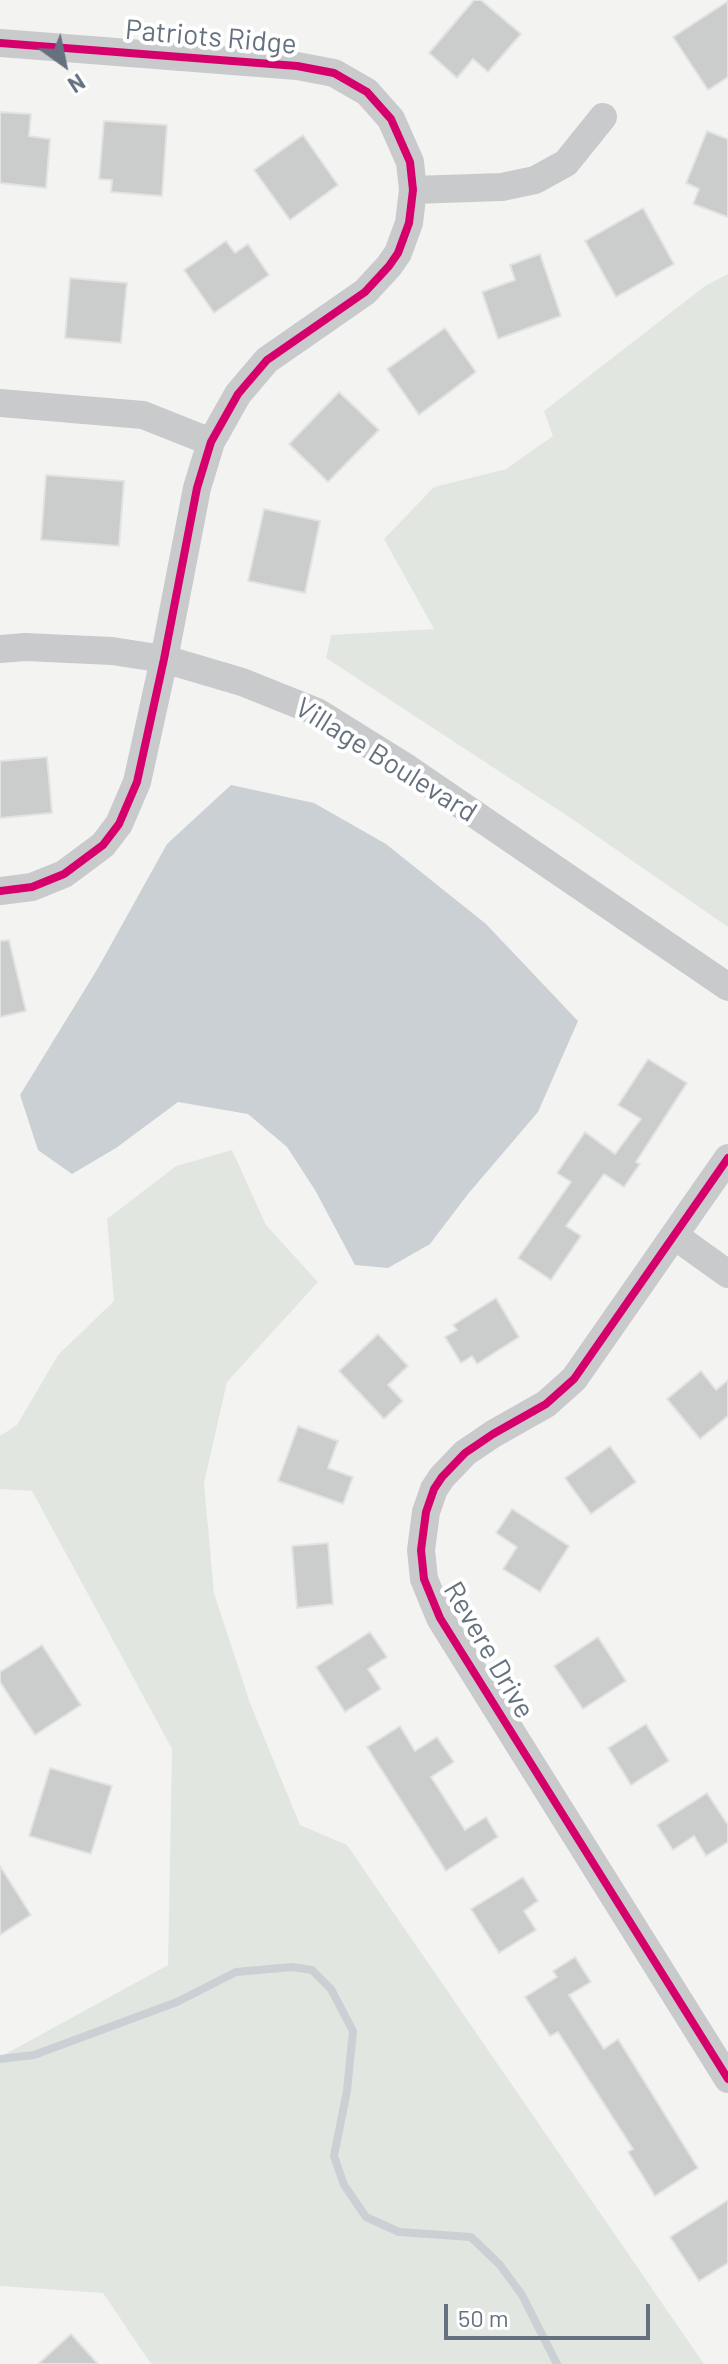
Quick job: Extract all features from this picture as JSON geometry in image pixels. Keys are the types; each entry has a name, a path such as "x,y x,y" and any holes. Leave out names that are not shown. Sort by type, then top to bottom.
{"street":[{"name":"Patriots Ridge","path":"0,43 297,66 334,73 367,92 391,119 410,162 413,190 405,237 389,266 365,292 267,360 238,394 211,442 197,488 137,782 119,824 103,845 64,874 32,887 0,891"},
{"path":"413,190 502,187 535,180 566,163 603,117"},
{"path":"0,403 143,415 211,442"},
{"name":"Village Boulevard","path":"0,649 25,647 112,651 164,659 278,694 333,721 407,768 728,987"},
{"name":"Revere Drive","path":"728,1158 565,1390 479,1443 442,1477 426,1512 421,1558 427,1589 447,1631 728,2079"},
{"path":"675,1236 728,1274"}],"shaded area":[{"path":"728,274 728,927 572,819 326,658 331,635 434,629 384,539 434,487 506,469 553,436 544,411 705,286"},
{"path":"231,785 314,803 386,844 486,924 578,1021 538,1112 430,1244 388,1268 355,1265 315,1190 287,1147 248,1114 178,1102 116,1148 72,1174 38,1150 20,1095 98,968 167,844"},
{"path":"232,1150 266,1225 318,1282 227,1382 204,1483 214,1593 250,1703 300,1825 347,1845 704,2364 151,2364 103,2293 0,2286 0,2057 168,1965 172,1749 32,1491 0,1489 0,1436 17,1425 58,1355 114,1301 107,1219 176,1166"}],"building":[{"path":"474,0 481,0 521,34 488,72 473,59 457,78 429,53"},
{"path":"728,1 728,77 708,90 673,37"},
{"path":"0,112 31,114 29,136 50,139 46,188 0,183"},
{"path":"104,121 167,125 162,196 111,192 112,180 99,179"},
{"path":"707,131 728,139 728,217 693,204 699,189 686,183"},
{"path":"303,135 338,185 290,220 254,170"},
{"path":"643,208 674,264 616,297 585,241"},
{"path":"226,241 235,253 248,244 269,275 214,313 184,270"},
{"path":"540,254 561,316 498,339 482,292 515,280 510,265"},
{"path":"70,278 127,283 121,343 65,338"},
{"path":"445,328 476,372 419,415 387,369"},
{"path":"339,392 379,430 328,482 289,444"},
{"path":"46,475 124,481 119,546 41,540"},
{"path":"264,509 320,521 305,593 248,581"},
{"path":"47,757 52,813 0,818 0,761"},
{"path":"9,940 26,1011 0,1017 0,941"},
{"path":"648,1059 687,1083 636,1162 640,1164 624,1187 604,1174 566,1226 581,1236 551,1280 518,1258 571,1182 557,1173 585,1132 615,1154 641,1119 618,1105"},
{"path":"496,1298 519,1337 477,1364 472,1356 461,1363 445,1337 457,1330 453,1325"},
{"path":"378,1334 408,1366 388,1385 403,1401 384,1419 339,1371"},
{"path":"701,1371 716,1390 728,1380 728,1416 700,1439 667,1399"},
{"path":"298,1426 338,1441 328,1468 353,1477 343,1504 278,1481"},
{"path":"610,1446 636,1482 591,1514 565,1478"},
{"path":"512,1509 569,1546 540,1592 503,1569 517,1547 496,1533"},
{"path":"328,1543 333,1604 297,1608 292,1546"},
{"path":"370,1632 387,1657 368,1669 381,1689 345,1712 316,1667"},
{"path":"598,1637 626,1681 583,1709 554,1666"},
{"path":"42,1645 81,1705 35,1735 0,1682 0,1672"},
{"path":"646,1724 669,1761 631,1785 608,1748"},
{"path":"400,1726 415,1751 437,1737 454,1762 431,1777 465,1830 486,1817 498,1837 446,1871 367,1747"},
{"path":"50,1768 112,1786 91,1854 29,1836"},
{"path":"707,1793 728,1825 728,1842 706,1856 694,1836 673,1850 657,1825"},
{"path":"0,1866 31,1915 0,1935"},
{"path":"523,1877 538,1901 524,1911 536,1930 499,1953 471,1909"},
{"path":"575,1957 591,1982 569,1995 604,2049 618,2039 698,2168 655,2196 628,2152 633,2149 558,2032 550,2036 525,1997 557,1977 553,1971"},
{"path":"728,2200 728,2263 699,2281 670,2237"},
{"path":"71,2334 98,2364 38,2364"}],"waterway":[{"path":"0,2059 34,2055 177,2002 236,1972 292,1967 312,1970 331,1989 353,2031 347,2091 334,2156 344,2185 366,2217 399,2232 471,2237 500,2265 522,2295 557,2364"}],"cycle path":[{"path":"0,43 297,66 334,73 367,92 391,119 410,162 413,190 409,223 398,253 389,266 365,292 267,360 238,394 211,442 197,488 137,782 119,824 103,845 64,874 32,887 0,891"},
{"path":"728,1158 574,1379 546,1404 465,1453 442,1477 426,1512 421,1550 424,1579 440,1618 728,2079"}]}
